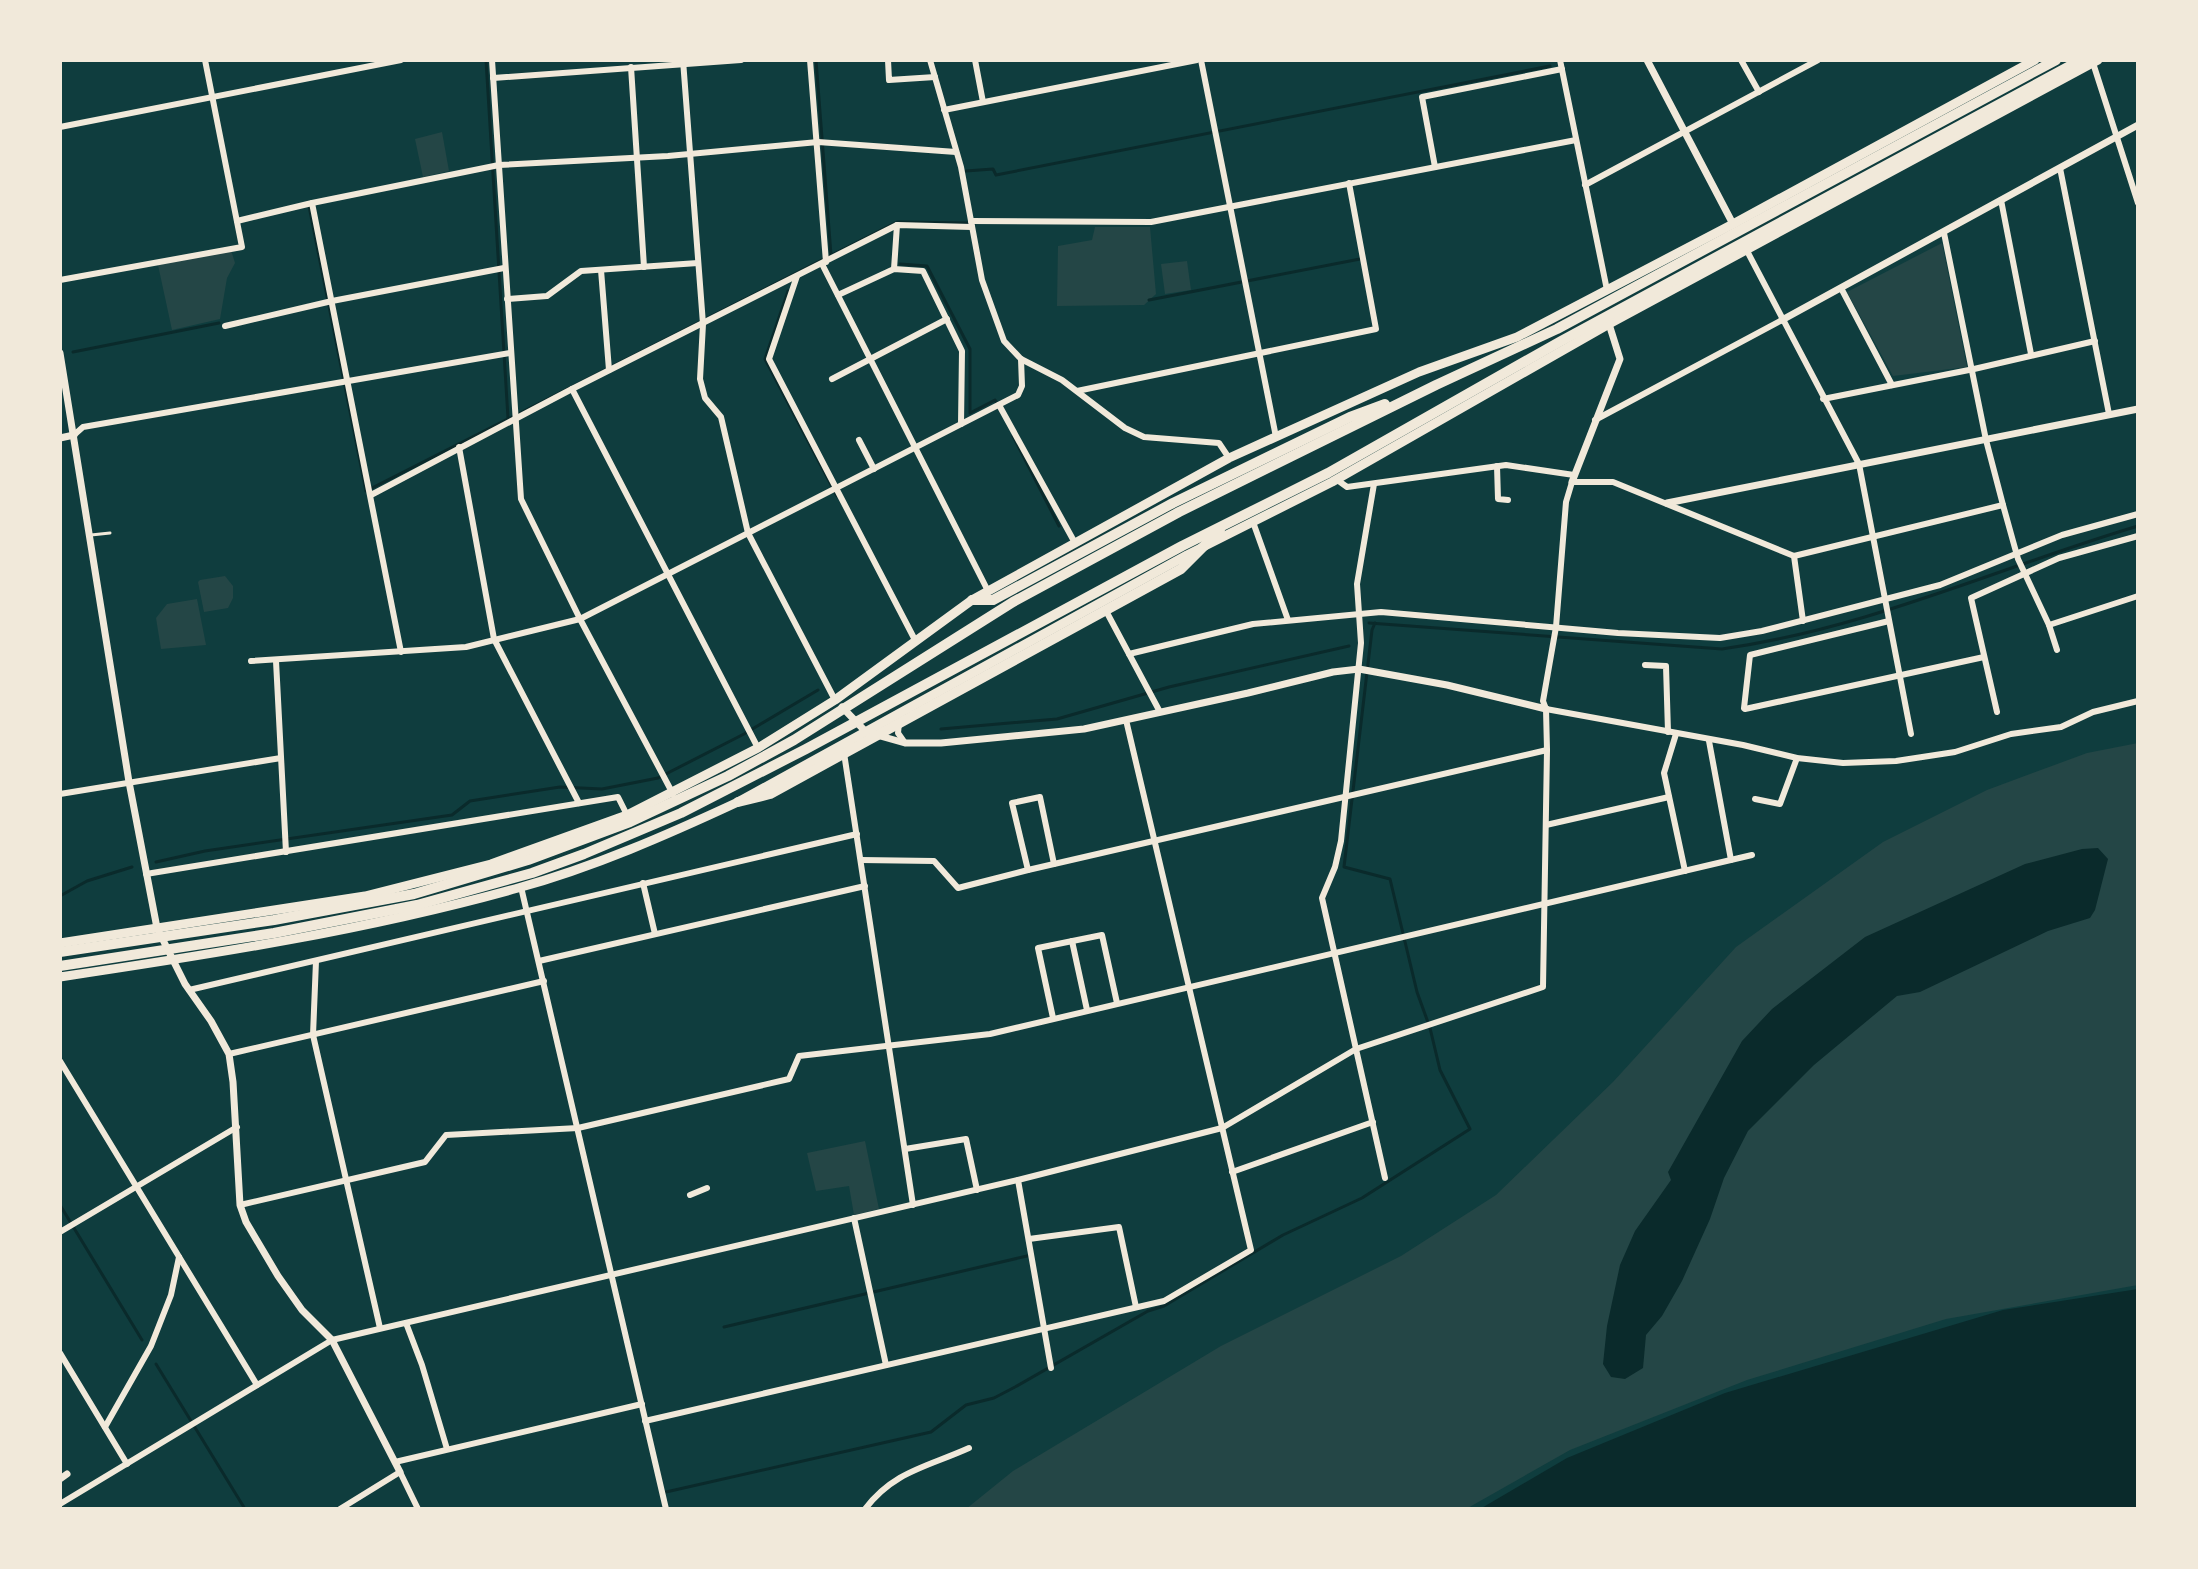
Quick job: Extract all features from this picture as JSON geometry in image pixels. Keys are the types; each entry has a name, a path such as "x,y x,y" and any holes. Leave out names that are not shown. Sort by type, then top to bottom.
{"highway":[{"path":"60,943 365,896 491,864 627,815 758,748 835,700 972,600 1229,458 1419,372 1517,337 2035,60"},
{"path":"60,952 274,920 414,894 528,860 630,822 728,776 794,740 1013,602 1179,512 1557,329 2056,60"},
{"path":"60,966 354,919 417,905 518,877 584,854 681,813 1328,473 1589,326 2081,60"},
{"path":"60,977 375,925 521,887 611,856 738,802 1101,602 1336,479 1609,324 2094,61"},
{"path":"972,600 993,600 1173,503 1350,417 1436,385"},
{"path":"738,802 770,794 1181,569 1228,523"}],"street":[{"path":"60,280 242,247 205,60"},
{"path":"60,127 401,60"},
{"path":"492,60 521,499 580,619 673,794"},
{"path":"600,60 601,69"},
{"path":"493,78 741,60"},
{"path":"810,60 824,263 988,591"},
{"path":"888,60 889,80 935,77"},
{"path":"931,60 956,152 982,280 1004,341 1021,359 1077,391 1125,428 1144,437 1219,443 1229,458"},
{"path":"975,60 983,102"},
{"path":"944,110 1199,60 1276,437"},
{"path":"1560,60 1607,290"},
{"path":"1647,60 1733,224"},
{"path":"1741,60 1759,92"},
{"path":"1585,185 1818,60"},
{"path":"2094,61 2138,203"},
{"path":"683,62 703,324 700,379 705,398 721,417 748,533 835,700 866,732 905,743 941,743 1084,729 1333,672 1364,670 1709,741 1743,742 1797,758 1843,763 1925,758 1955,752 2011,734 2061,727 2093,712 2138,701"},
{"path":"631,67 644,267"},
{"path":"1435,167 1422,97 1562,69"},
{"path":"1594,421 2138,125"},
{"path":"371,495 609,370 897,225 1151,222 1576,140"},
{"path":"237,221 499,165 637,158 818,142 956,152"},
{"path":"2060,168 2109,414"},
{"path":"1077,391 1376,329 1349,183"},
{"path":"2001,200 2031,354"},
{"path":"312,203 401,652"},
{"path":"894,269 897,225"},
{"path":"1944,233 1986,440 2003,505 2017,556 2049,625 2057,650"},
{"path":"1746,249 1859,464 1911,734"},
{"path":"507,299 547,296 581,271 698,263"},
{"path":"225,326 332,301 504,268"},
{"path":"838,295 894,269 923,271 962,351 961,424"},
{"path":"601,270 609,370"},
{"path":"797,276 769,359 915,640"},
{"path":"1841,288 1892,385"},
{"path":"832,379 947,319"},
{"path":"60,1504 332,1340 977,1190 1222,1128 1356,1049 1543,987 1547,750 1543,701 1556,629 1566,502 1594,421 1620,359 1609,324"},
{"path":"1823,399 2095,341"},
{"path":"60,353 129,782 157,928 189,990 229,1054 237,1127 240,1205 246,1222 278,1276 302,1310 332,1340 418,1509"},
{"path":"60,438 74,435 83,427 510,353"},
{"path":"251,661 466,647 580,619 1018,395 1022,386 1021,359"},
{"path":"572,389 758,748"},
{"path":"999,405 1075,543"},
{"path":"1667,503 2138,409"},
{"path":"859,440 874,469"},
{"path":"459,447 494,639 579,803"},
{"path":"1336,479 1347,487 1506,465 1613,482 1794,556 2003,505"},
{"path":"1497,466 1498,499 1508,500"},
{"path":"1374,484 1357,584 1364,670 1335,867 1322,898 1385,1178"},
{"path":"1129,654 1253,624 1361,618 1381,612 1556,629 1720,638 1886,603 2017,556 2062,535 2138,514"},
{"path":"1253,522 1288,620"},
{"path":"1997,712 1971,598 2059,558 2138,536"},
{"path":"1794,556 1803,621"},
{"path":"2049,625 2138,596"},
{"path":"1101,602 1160,712"},
{"path":"1889,620 1750,655 1744,709 1984,657"},
{"path":"276,661 286,852"},
{"path":"1645,665 1666,666 1672,733 1664,773 1685,871"},
{"path":"905,743 897,726 910,707"},
{"path":"645,1421 1164,1301 1251,1250 1126,720"},
{"path":"1709,741 1731,860"},
{"path":"843,744 913,1205"},
{"path":"861,860 934,861 958,888 1547,750"},
{"path":"60,794 281,758"},
{"path":"1755,799 1780,804 1797,758"},
{"path":"146,874 618,797 627,815"},
{"path":"1028,870 1012,803 1040,797 1054,864"},
{"path":"1546,825 1669,797"},
{"path":"189,990 857,834"},
{"path":"240,1205 425,1162 446,1135 578,1128 789,1079 799,1056 990,1034 1752,855"},
{"path":"643,883 655,934"},
{"path":"539,961 865,886"},
{"path":"521,887 666,1509"},
{"path":"1053,1018 1038,948 1102,935 1117,1003"},
{"path":"1072,941 1087,1010"},
{"path":"316,961 313,1035 380,1328"},
{"path":"229,1054 544,981"},
{"path":"60,1061 257,1385"},
{"path":"1232,1172 1373,1122"},
{"path":"60,1232 237,1127"},
{"path":"905,1149 966,1139 977,1190"},
{"path":"1018,1180 1051,1368"},
{"path":"690,1195 707,1188"},
{"path":"854,1218 886,1365"},
{"path":"1029,1239 1119,1227 1136,1307"},
{"path":"105,1427 151,1346 171,1295 179,1257"},
{"path":"406,1323 447,1449"},
{"path":"60,1353 127,1464"},
{"path":"395,1462 642,1404"},
{"path":"865,1509 876,1495 902,1474 969,1448"},
{"path":"340,1509 400,1472"}],"lane":[{"path":"91,535 110,533"}],"shaded area":[{"path":"442,132 449,171 423,177 415,139"},
{"path":"1095,227 1150,227 1156,294 1144,305 1057,306 1058,246 1092,240"},
{"path":"1942,243 1967,367 1893,376 1847,292"},
{"path":"231,250 235,263 227,278 220,319 172,330 158,265"},
{"path":"1187,261 1191,290 1165,294 1161,264"},
{"path":"225,576 233,586 233,598 228,608 204,612 198,582"},
{"path":"197,599 206,645 161,649 156,618 167,604"},
{"path":"2138,743 2138,1285 1946,1319 1747,1380 1570,1450 1466,1509 966,1509 1013,1471 1221,1346 1401,1256 1496,1195 1613,1082 1736,947 1883,842 1987,790 2087,753"},
{"path":"2098,848 2108,859 2095,910 2090,918 2048,931 1920,992 1897,996 1814,1065 1748,1131 1724,1178 1710,1219 1682,1281 1662,1316 1646,1335 1643,1368 1625,1379 1611,1377 1603,1364 1607,1326 1620,1265 1635,1231 1671,1180 1668,1172 1742,1041 1772,1009 1865,937 2025,864 2082,849"},
{"path":"865,1141 879,1209 854,1215 849,1186 816,1191 807,1153"},
{"path":"2138,1289 2138,1509 1480,1509 1567,1458 1725,1393 2003,1310"}],"waterway":[{"path":"486,60 508,418"},
{"path":"816,60 831,255"},
{"path":"966,171 993,169 996,175 1550,66"},
{"path":"309,206 366,491 897,222 969,223"},
{"path":"1149,300 1360,259"},
{"path":"900,264 927,266 970,349 970,413 995,400 997,404"},
{"path":"788,291 765,359 837,496"},
{"path":"73,352 219,323"},
{"path":"1013,436 1059,526"},
{"path":"1369,623 1722,649 1830,627 1881,612 2138,526"},
{"path":"666,1492 931,1432 966,1405 994,1398 1148,1311 1164,1306 1283,1235 1362,1198 1470,1129 1440,1070 1417,992 1390,879 1344,867 1375,623"},
{"path":"941,729 1057,719 1169,687 1349,646"},
{"path":"156,862 205,851 452,815 470,801 560,787 602,789 658,778 744,734 818,690"},
{"path":"60,896 87,881 132,867"},
{"path":"60,1205 142,1340"},
{"path":"724,1327 1027,1256"},
{"path":"156,1364 245,1509"}]}
